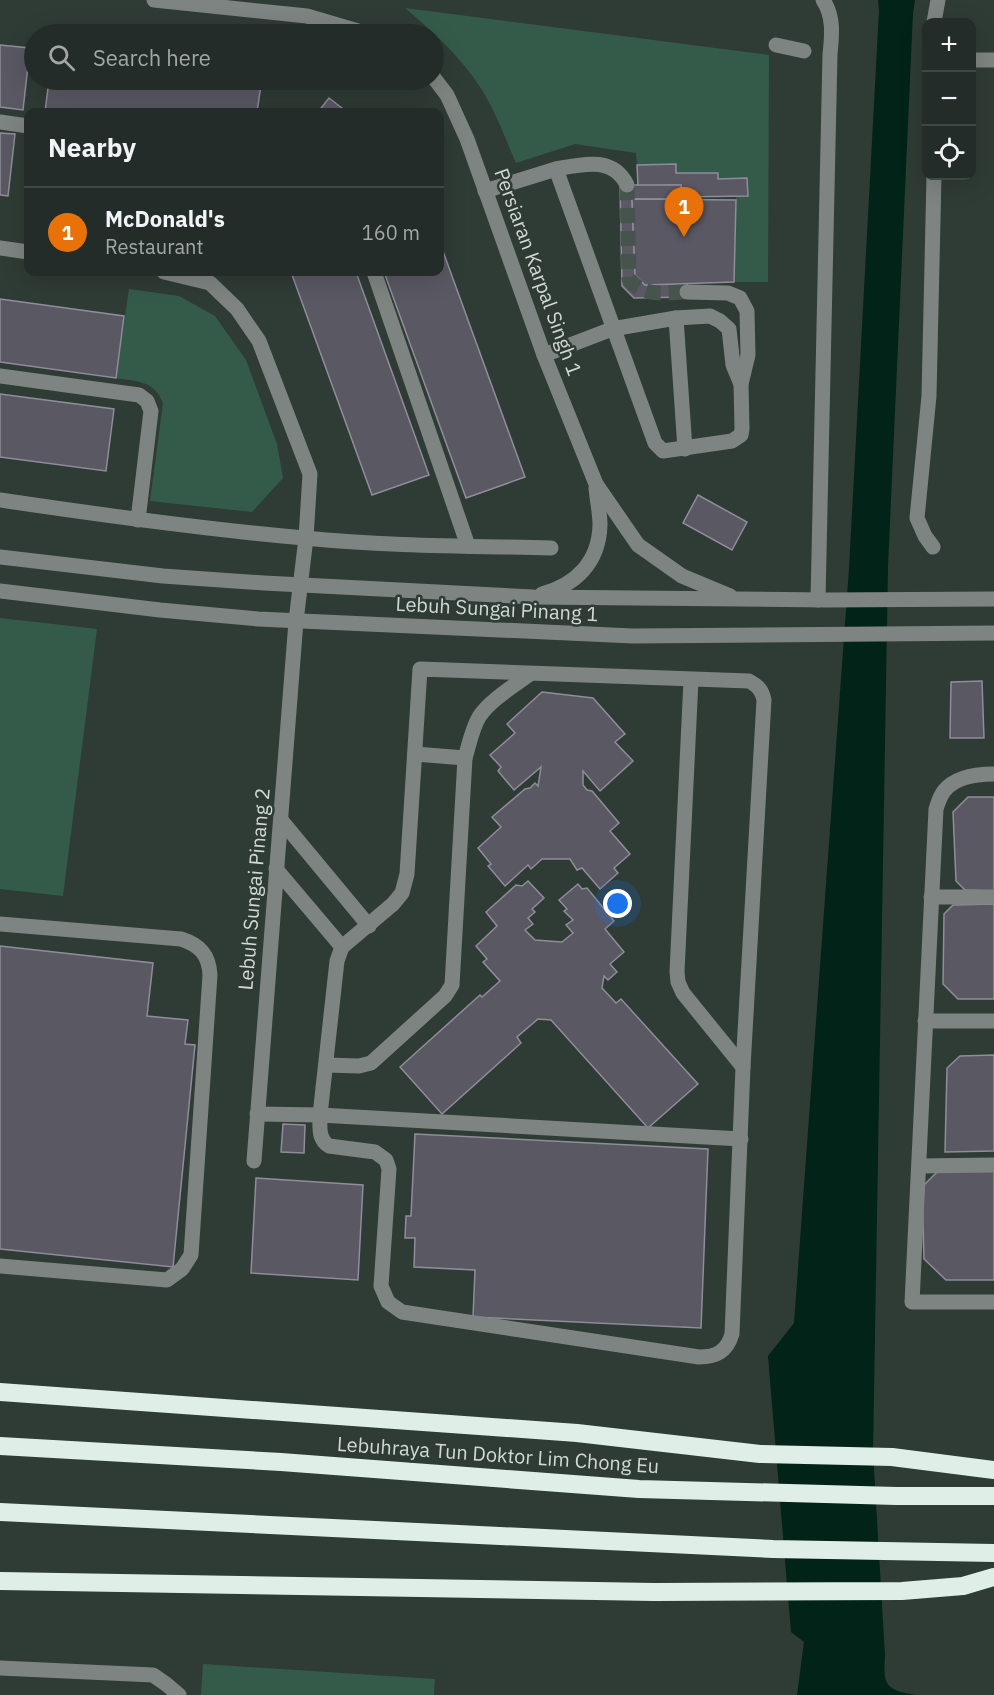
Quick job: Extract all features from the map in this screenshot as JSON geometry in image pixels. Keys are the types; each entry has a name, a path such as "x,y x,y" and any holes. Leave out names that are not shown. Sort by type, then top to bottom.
{"highway":[{"path":"0,1392 577,1433 760,1454 892,1457 994,1470"},
{"name":"Lebuhraya Tun Doktor Lim Chong Eu","path":"0,1446 281,1462 639,1489 896,1496 994,1496"},
{"path":"0,1512 774,1549 994,1553"},
{"path":"0,1581 642,1592 902,1591 963,1586 994,1577"}],"street":[{"path":"154,0 307,16 337,24"},
{"path":"823,0 833,30 830,54 823,600"},
{"path":"935,18 938,0"},
{"path":"776,45 804,51"},
{"path":"976,60 993,60"},
{"name":"Persiaran Karpal Singh 1","path":"444,90 456,111 544,355 596,484 638,545 682,576 739,599"},
{"path":"0,122 24,125"},
{"path":"485,191 556,169 589,163 614,168 623,176 627,185"},
{"path":"556,169 655,443 663,451 732,441 741,435 741,384 748,355 747,311 740,298 728,293 687,292"},
{"path":"929,542 917,518 929,396 934,180"},
{"path":"0,249 24,252"},
{"name":"Lebuh Sungai Pinang 2","path":"181,276 210,283 237,309 259,341 310,474 306,538 296,621 254,1161"},
{"path":"375,276 468,546"},
{"path":"544,355 612,329 676,318 710,316 729,328 733,365 741,384"},
{"path":"676,318 685,449"},
{"path":"0,376 139,395 147,401 151,411 138,520"},
{"name":"Persiaran Karpal Singh 1","path":"534,597 555,591 585,570 592,558 600,525 596,484"},
{"path":"0,500 138,520 306,538 550,548"},
{"name":"Lebuh Sungai Pinang 1","path":"0,557 163,576 534,597 994,599"},
{"name":"Lebuh Sungai Pinang 1","path":"0,591 160,610 296,621 633,636 994,633"},
{"path":"420,669 530,674 748,681 762,691 764,700 743,1067 732,1334 729,1345 711,1357 402,1312 388,1302 381,1286 389,1169 386,1160 375,1152 330,1146 321,1138 320,1115 337,961 342,947 369,926 402,893 407,874 420,669"},
{"path":"326,1065 359,1066 370,1063 445,996 452,985 465,758 481,714 530,674"},
{"path":"692,680 678,982 684,993 743,1067"},
{"path":"415,754 465,758"},
{"path":"990,774 968,777 953,784 944,792 936,809 912,1302 994,1302"},
{"path":"281,820 369,926"},
{"path":"276,869 342,947"},
{"path":"931,897 994,897"},
{"path":"0,924 181,939 193,943 203,951 209,963 210,975 191,1255 182,1269 167,1280 0,1266"},
{"path":"925,1022 994,1021"},
{"path":"257,1114 320,1115 741,1139"},
{"path":"919,1166 994,1165"},
{"path":"0,1668 153,1675 179,1695"}],"shaded area":[{"path":"878,0 915,0 888,566 873,1452 886,1680 892,1688 898,1691 916,1695 797,1695 804,1642 791,1632 768,1356 794,1323 849,569"},
{"path":"405,8 769,55 768,282 734,282 736,196 747,178 718,179 717,173 676,173 637,165 636,153 575,144 516,163 484,93 465,66 444,44 444,24 422,24"},
{"path":"129,289 179,296 215,316 246,360 277,444 283,478 252,512 150,501 163,403 150,386 116,378"},
{"path":"0,618 97,629 63,896 0,889"},
{"path":"203,1664 435,1679 434,1695 201,1695"}],"building":[{"path":"0,45 24,47 25,90 23,110 0,107"},
{"path":"48,90 260,90 258,108 46,108"},
{"path":"329,98 342,108 321,108"},
{"path":"0,133 15,134 8,196 0,195"},
{"path":"676,164 676,173 718,173 718,179 747,178 748,196 682,197 681,185 638,186 637,165"},
{"path":"620,185 681,185 682,199 632,199 635,275 645,285 687,283 687,297 634,298 622,286"},
{"path":"632,199 736,200 734,282 645,285 635,275"},
{"path":"444,254 525,477 466,498 385,276 444,276"},
{"path":"292,276 357,276 429,475 372,495"},
{"path":"0,299 124,316 116,378 0,362"},
{"path":"0,394 114,409 106,471 0,457"},
{"path":"698,495 747,522 732,550 683,523"},
{"path":"982,681 984,738 950,738 951,682"},
{"path":"542,692 593,698 625,734 615,742 633,761 600,791 583,771 583,785 587,790 592,791 619,823 610,831 630,854 614,868 618,873 600,889 582,868 577,870 570,859 542,859 531,869 528,865 505,886 488,866 491,864 478,848 501,827 492,817 525,789 535,783 538,786 541,767 514,790 498,771 501,767 490,755 515,733 507,724"},
{"path":"968,797 994,797 994,891 965,890 956,881 953,812"},
{"path":"528,881 544,898 532,909 535,912 528,918 533,924 525,930 535,940 562,942 573,933 566,925 573,920 564,911 567,909 559,900 578,884 582,889 587,888 614,921 605,929 624,952 610,964 617,972 608,980 604,976 602,988 616,1003 621,999 698,1084 648,1128 551,1020 538,1019 517,1037 521,1043 442,1114 400,1067 480,995 482,997 500,981 483,962 487,959 476,946 497,926 486,912 516,885 522,886"},
{"path":"994,904 994,999 958,999 943,984 944,914 953,905"},
{"path":"0,946 153,963 147,1016 188,1020 185,1044 195,1045 173,1267 0,1249"},
{"path":"994,1055 994,1151 945,1152 947,1068 960,1056"},
{"path":"283,1124 305,1125 304,1153 281,1152"},
{"path":"415,1134 708,1149 701,1328 473,1317 475,1270 414,1267 415,1238 405,1238 406,1216 411,1216"},
{"path":"994,1170 994,1280 946,1280 924,1259 922,1187 938,1171"},
{"path":"256,1178 363,1185 358,1280 251,1273"}],"tunnel":[{"path":"627,185 629,279 641,289 655,293 687,292"}],"place":[{"name":"McDonald's","path":"684,237"}]}
